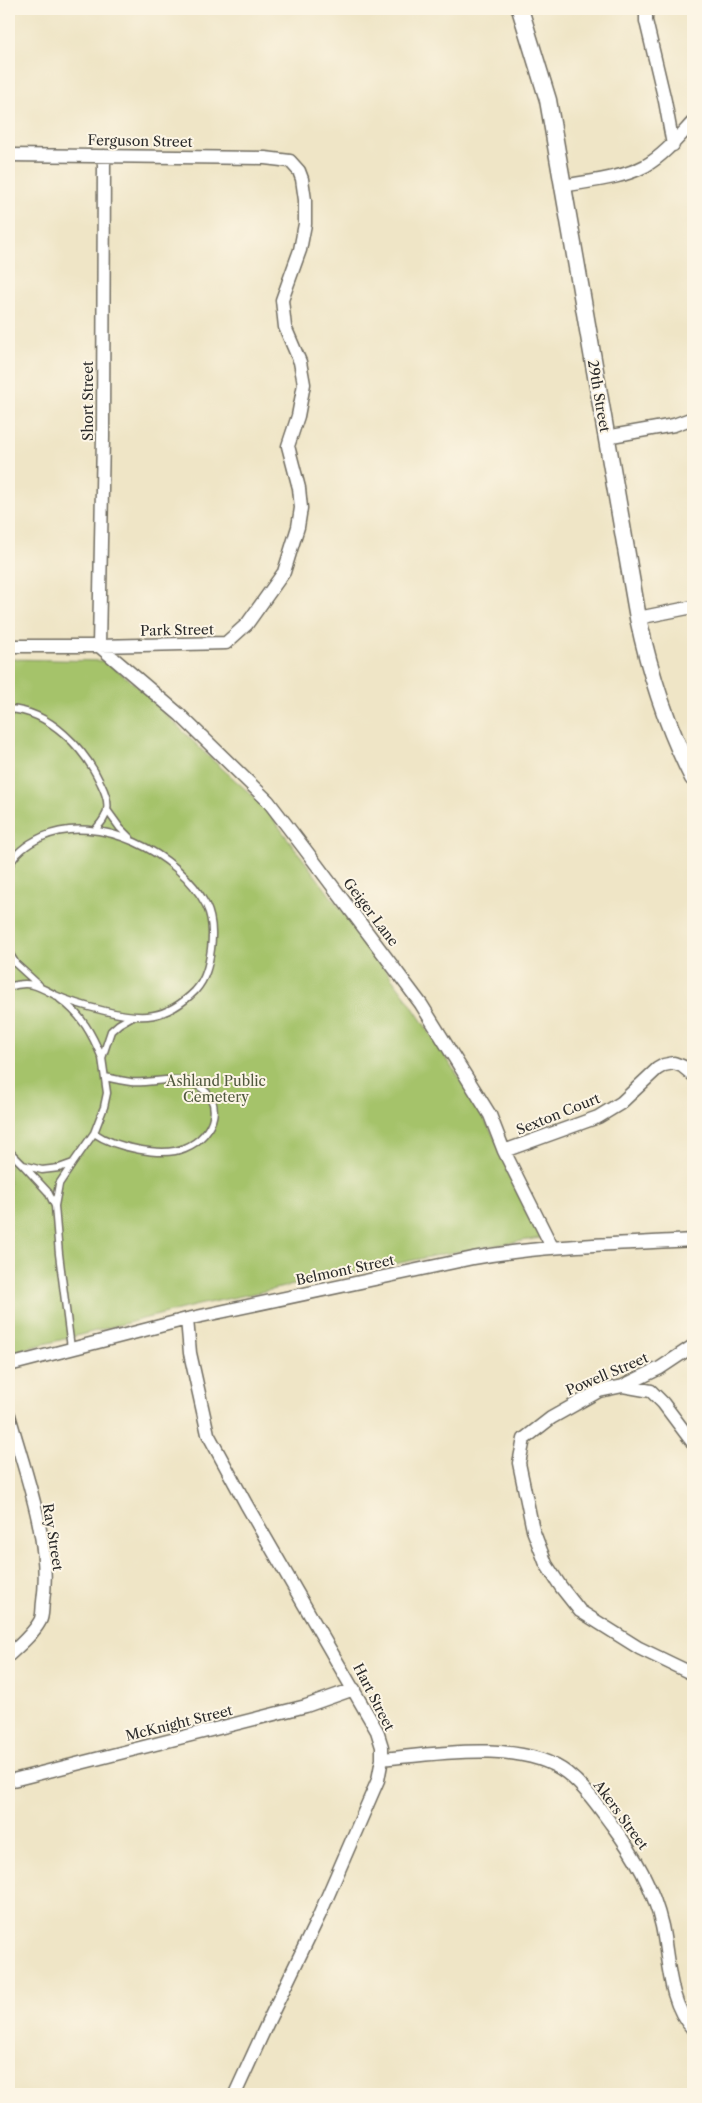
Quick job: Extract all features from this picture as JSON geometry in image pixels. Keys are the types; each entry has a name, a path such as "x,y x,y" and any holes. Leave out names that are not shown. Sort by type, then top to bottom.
{"street":[{"name":"29th Street","path":"520,9 548,100 638,618 651,674 661,704 693,778"},
{"path":"646,9 646,21 665,101 673,145"},
{"path":"562,186 626,174 645,166 673,145 693,122"},
{"name":"Ferguson Street","path":"9,155 271,158"},
{"name":"Short Street","path":"99,646 103,427 104,156"},
{"name":"Park Street","path":"9,646 226,643 247,624 284,572 298,527 300,508 299,488 288,446 298,416 304,384 300,362 285,327 282,300 300,250 305,224 305,200 299,171 290,161 271,158"},
{"path":"606,437 674,425 693,418"},
{"path":"638,618 693,607"},
{"name":"Geiger Lane","path":"99,646 180,715 268,802 422,1004 490,1115 504,1151 552,1248"},
{"name":"Sexton Court","path":"504,1151 598,1117 621,1103 657,1069 664,1065 674,1063 682,1066 693,1075"},
{"name":"Belmont Street","path":"9,1365 188,1319 502,1252 693,1240"},
{"name":"Hart Street","path":"188,1319 190,1353 208,1434 246,1504 354,1689 377,1731 382,1747 378,1780 319,1916 235,2094"},
{"name":"Powell Street","path":"693,1346 660,1368 623,1386 599,1391 551,1418 524,1439 519,1463 533,1530 546,1564 561,1587 580,1610 639,1648 693,1674"},
{"path":"623,1386 651,1391 664,1403 693,1443"},
{"name":"Ray Street","path":"9,1415 35,1511 45,1560 45,1589 41,1620 9,1655"},
{"name":"McKnight Street","path":"9,1781 306,1706 354,1689"},
{"name":"Akers Street","path":"382,1759 461,1752 521,1754 553,1765 567,1773 588,1792 631,1851 653,1893 676,1998 686,2022 693,2029"}],"lane":[{"path":"9,709 28,712 40,717 61,731 79,749 94,769 107,797 105,818 95,830"},
{"path":"107,810 120,828 132,840"},
{"path":"9,866 30,842 56,831 82,828 111,832 132,840 163,860 188,880 206,905 211,919 213,934 209,964 204,978 196,990 174,1008 149,1016 131,1017 91,1008 55,995"},
{"path":"9,953 16,964 39,985 72,1008 83,1020 92,1033 102,1058 105,1077 107,1093 94,1133 59,1184 55,1206 71,1348"},
{"path":"9,987 17,984 39,985"},
{"path":"102,1058 111,1031 131,1017"},
{"path":"94,1133 99,1137 128,1147 151,1152 175,1152 187,1148 206,1135 214,1117 211,1099 199,1086 190,1082 168,1080 132,1082 105,1077"},
{"path":"9,1151 48,1192 55,1206"},
{"path":"23,1165 42,1170 59,1168 72,1163"}],"green space":[{"name":"Ashland Public Cemetery","path":"9,659 105,661 136,685 208,756 262,804 406,997 465,1086 500,1147 541,1232 540,1238 443,1254 198,1305 9,1353"}]}
